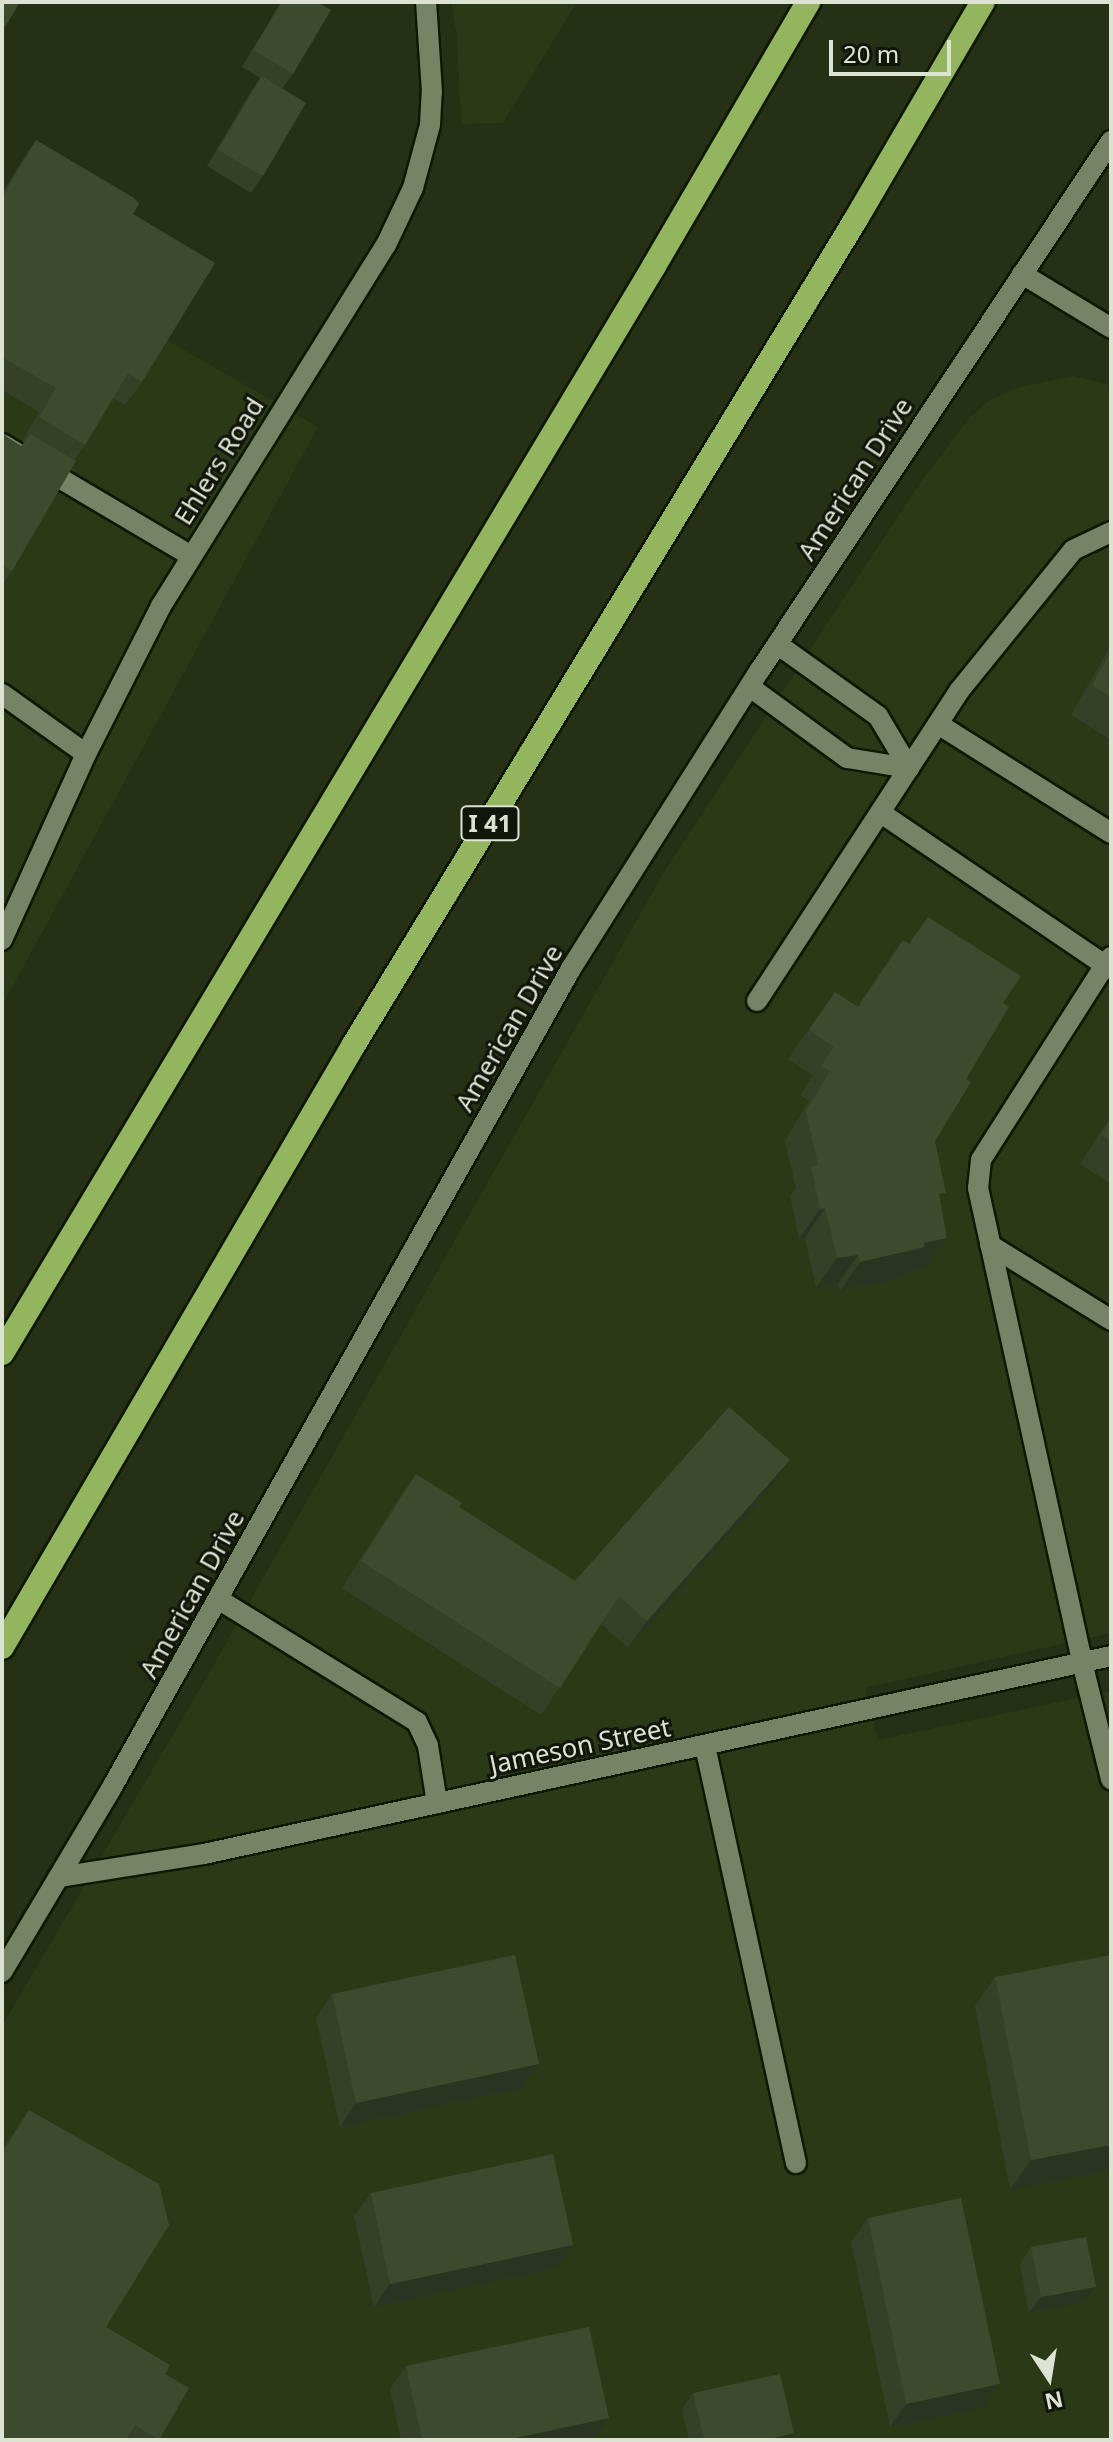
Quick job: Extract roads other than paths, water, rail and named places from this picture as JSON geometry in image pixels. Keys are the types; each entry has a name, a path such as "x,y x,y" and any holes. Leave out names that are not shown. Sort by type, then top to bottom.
{"highway":[{"path":"2,1353 654,266 808,2"},
{"name":"I 41","path":"2,1647 353,1046 856,219 983,2"}],"street":[{"name":"Ehlers Road","path":"2,940 86,754 190,555 386,245 413,188 427,140 432,92 426,2"},
{"name":"American Drive","path":"2,1972 218,1599 572,967 777,644 1111,141"},
{"path":"1022,274 1111,328"},
{"path":"2,444 190,555"},
{"path":"757,1001 959,691 1073,550 1111,532"},
{"path":"777,644 878,716 909,768"},
{"path":"750,687 847,758 909,768"},
{"path":"2,694 86,754"},
{"path":"938,724 1111,833"},
{"path":"881,813 1109,963 981,1160 978,1188 1082,1662 1111,1779"},
{"path":"990,1245 1111,1320"},
{"path":"218,1599 417,1722 428,1746 437,1803"},
{"name":"Jameson Street","path":"59,1877 204,1854 1111,1656"},
{"path":"705,1746 796,2163"}]}
